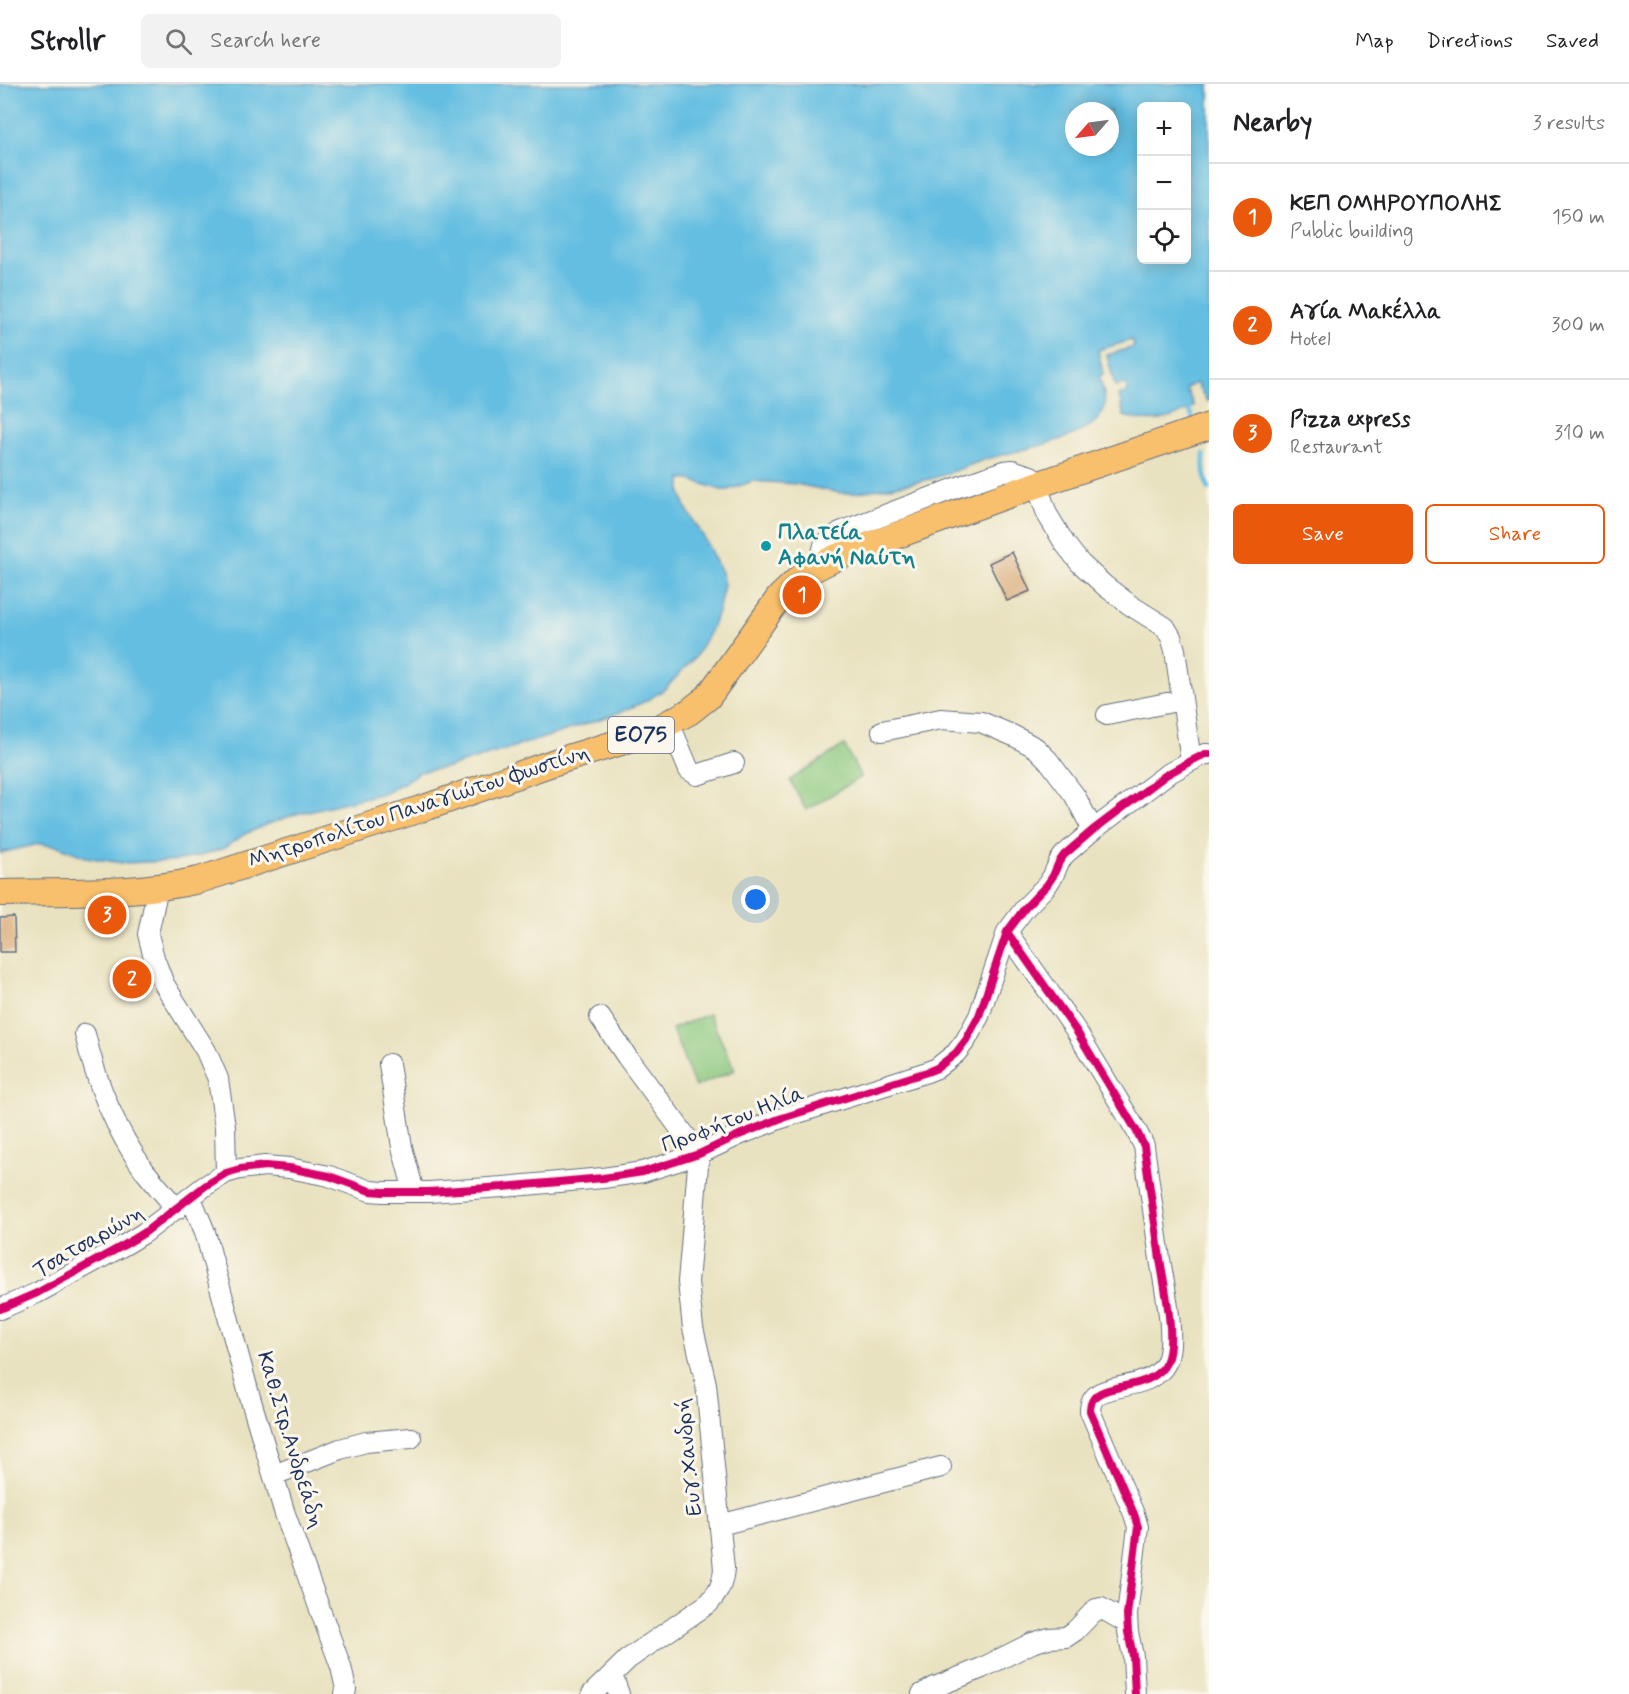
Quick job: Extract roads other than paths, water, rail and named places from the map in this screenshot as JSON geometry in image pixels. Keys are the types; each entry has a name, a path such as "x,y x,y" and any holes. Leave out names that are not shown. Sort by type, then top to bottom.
{"main road":[{"name":"Μητροπολίτου Παναγιώτου Φωστίνη","path":"0,903 199,890 428,818 558,772 642,746 699,718 715,705 788,604 819,577 1038,490 1209,426"},
{"name":"Μητροπολίτου Παναγιώτου Φωστίνη","path":"0,893 138,890 157,893 427,807 659,728 689,712 708,697 779,598 801,577 819,566 855,550 1038,490 1209,438"}],"street":[{"path":"1038,490 1047,514 1065,544 1080,563 1105,586 1165,627 1175,650 1182,700 1200,757"},
{"path":"1107,715 1182,700"},
{"path":"882,731 941,719 981,722 1014,736 1036,748 1048,760 1075,796 1093,830"},
{"path":"673,732 689,770 697,775 734,763"},
{"name":"Προφήτου Ηλία","path":"184,1203 226,1173 265,1166 329,1176 370,1191 383,1192 503,1187 627,1175 699,1154 779,1119 927,1072 943,1064 961,1047 975,1025 1007,932 1025,908 1047,885 1064,855 1093,830 1166,776 1200,757"},
{"path":"157,893 148,934 164,984 206,1052 218,1079 225,1127 226,1173"},
{"path":"1007,932 1077,1032 1136,1130 1143,1146 1169,1318 1168,1356 1161,1371 1153,1376 1131,1385 1101,1392 1093,1399 1090,1411 1138,1527 1127,1623 1133,1656 1135,1694"},
{"path":"600,1017 699,1154"},
{"name":"Καθ.Στρ.Ανδρεάδη","path":"85,1034 99,1085 117,1125 144,1170 184,1203 205,1232 249,1394 285,1514 340,1667 346,1689 345,1694"},
{"path":"389,1064 402,1147 414,1192"},
{"name":"Ευγ.Χανδρή","path":"592,1694 628,1659 695,1613 717,1594 722,1586 724,1569 706,1383 693,1328 688,1281 699,1154"},
{"name":"Τσατσαρώνη","path":"0,1309 37,1293 126,1244 184,1203"},
{"path":"274,1475 340,1449 366,1442 411,1438"},
{"path":"720,1525 941,1467"},
{"path":"922,1694 1032,1643 1049,1638 1066,1637 1096,1609 1101,1608 1127,1623"},
{"path":"612,1675 619,1694"}],"water":[{"path":"0,84 1209,84 1209,401 1196,383 1186,388 1194,406 1177,415 1152,421 1124,416 1119,395 1128,392 1126,384 1115,386 1107,355 1134,347 1132,340 1098,350 1103,374 1099,377 1105,404 1097,420 1076,434 1046,444 990,458 930,479 853,493 840,493 796,484 753,481 728,490 721,490 681,479 681,493 686,508 716,562 724,585 718,612 696,656 666,688 648,700 621,712 553,735 449,767 419,772 383,793 296,814 245,834 224,848 203,855 175,861 121,863 86,857 58,846 39,844 0,853"}],"waterway":[{"path":"1189,409 1193,419"},
{"path":"1204,454 1204,472 1209,489"}],"place":[{"name":"Πλατεία Αφανή Ναύτη","path":"766,546"},
{"name":"ΚΕΠ ΟΜΗΡΟΥΠΟΛΗΣ","path":"802,595"},
{"name":"Pizza express","path":"107,915"},
{"name":"Αγία Μακέλλα","path":"132,979"}]}
